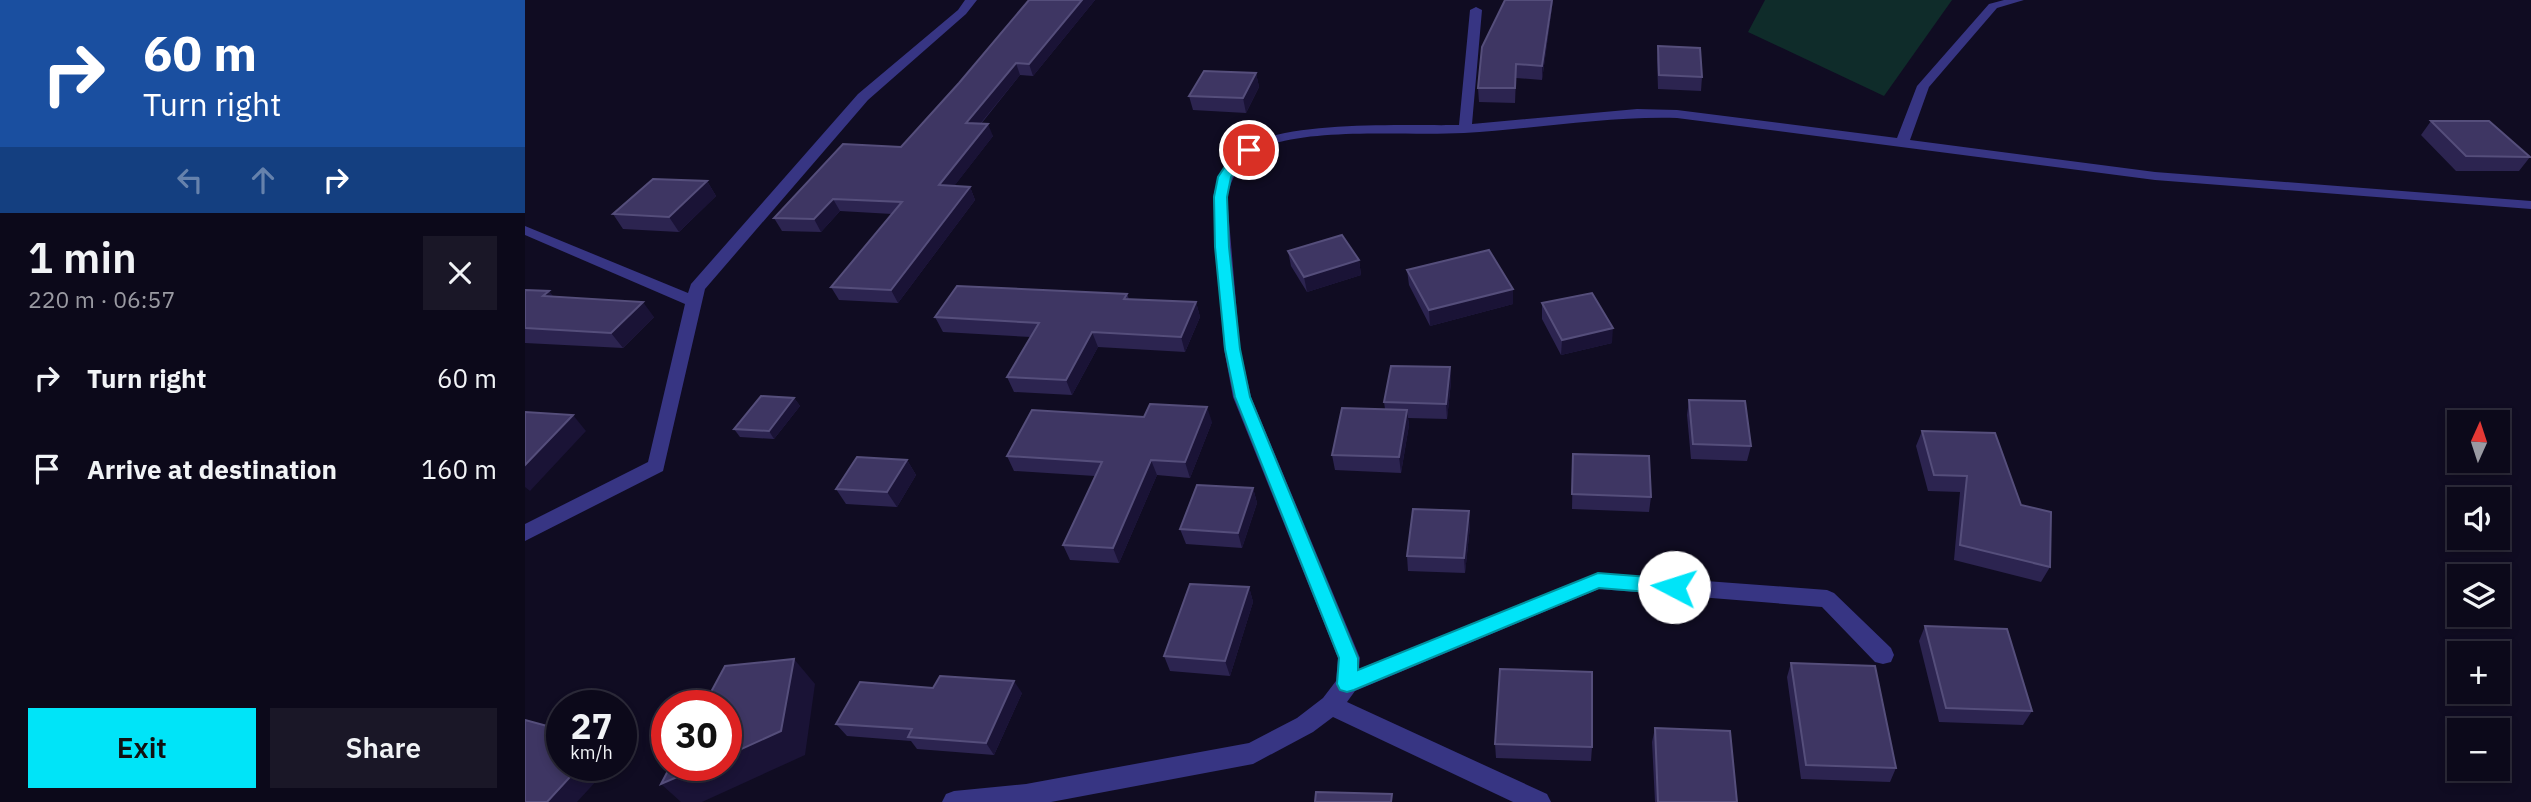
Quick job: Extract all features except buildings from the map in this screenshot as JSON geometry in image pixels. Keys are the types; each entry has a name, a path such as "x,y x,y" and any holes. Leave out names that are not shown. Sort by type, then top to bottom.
{"street":[{"path":"525,533 656,466 697,288 863,97 962,12 971,0"},
{"path":"1901,145 1923,86 1993,6 2018,0"},
{"path":"1465,129 1476,10"},
{"path":"1347,684 1349,658 1243,397 1232,349 1220,197 1225,177 1233,164 1249,150 1269,141 1309,133 1465,129 1624,114 1678,114 2155,176 2531,205"},
{"path":"525,230 694,302"},
{"path":"954,802 1027,798 1253,753 1305,725 1331,705 1347,684 1598,581 1826,599 1883,655"},
{"path":"1331,705 1539,802"}],"green space":[{"path":"1765,0 1952,0 1884,96 1748,32"}],"route":[{"path":"1249,150 1233,164 1225,177 1220,197 1232,349 1243,397 1259,441 1349,658 1347,684 1598,581 1674,587"}]}
